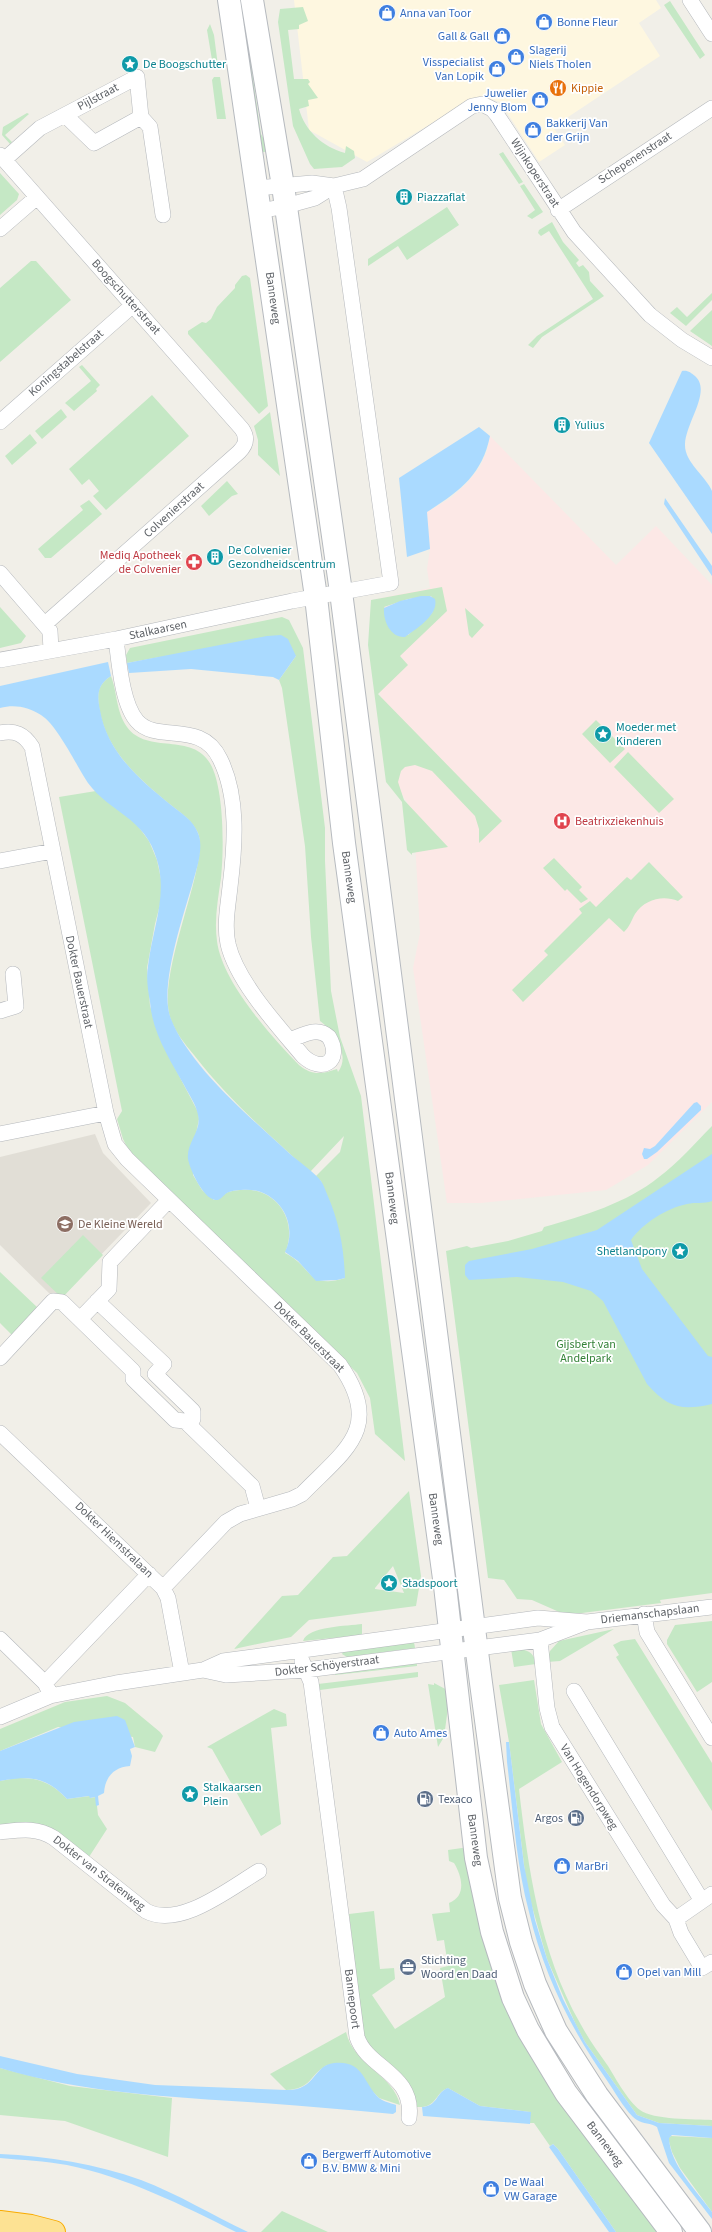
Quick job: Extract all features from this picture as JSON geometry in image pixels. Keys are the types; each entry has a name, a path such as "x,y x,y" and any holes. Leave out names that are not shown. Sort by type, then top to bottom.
{"highway":[{"path":"0,2222 54,2232"}],"main road":[{"name":"Banneweg","path":"229,0 250,158 257,188 316,597 334,756 451,1641 476,1858 492,1932 513,1998 542,2055 566,2093 671,2232"},
{"name":"Banneweg","path":"252,0 284,196 341,592 510,1898 521,1942 535,1984 548,2014 574,2063 597,2096 700,2232"},
{"name":"Banneweg","path":"334,756 351,798 362,866 378,880"}],"street":[{"path":"690,0 712,34"},
{"name":"Pijlstraat","path":"2,157 40,128 137,77 141,117 150,127 163,215"},
{"name":"Wijnkoperstraat","path":"257,188 284,196 315,198 334,186 363,179 472,106 482,104 492,109 497,115 558,210 574,232 650,314 682,340 712,358"},
{"name":"Schepenenstraat","path":"558,210 712,108"},
{"name":"Pijlstraat","path":"65,115 94,143 141,117"},
{"name":"Boogschutterstraat","path":"2,157 242,429 246,442"},
{"name":"Wijnkoperstraat","path":"260,211 284,196 312,183 334,186"},
{"path":"316,597 391,583 334,186"},
{"path":"0,229 37,197"},
{"name":"Koningstabelstraat","path":"0,422 132,304"},
{"name":"Colvenierstraat","path":"45,624 239,452 246,442"},
{"path":"0,573 50,631 51,650"},
{"name":"Stalkaarsen","path":"0,660 116,639 316,597"},
{"path":"116,639 130,709 137,721 150,729 189,735 206,742 219,757 224,767 231,795 234,847 227,924 228,944 232,956 254,994 290,1040"},
{"name":"Dokter Bauerstraat","path":"0,733 8,731 22,735 32,747 106,1113 115,1144 168,1201 340,1365 348,1377 358,1398 359,1424 351,1443 297,1497 240,1514 226,1522 163,1588"},
{"path":"0,861 53,851"},
{"path":"0,1011 16,1006 13,974"},
{"path":"0,1134 106,1113"},
{"path":"80,1319 109,1289 110,1262 168,1201"},
{"path":"0,1358 53,1301 62,1302 133,1370 133,1379 175,1420 185,1421 252,1486 258,1508"},
{"path":"97,1301 164,1364 155,1374 193,1411 193,1419 189,1425"},
{"name":"Dokter Hiemstralaan","path":"0,1433 163,1588 168,1598 182,1673"},
{"name":"Dokter Schöyerstraat","path":"0,1717 48,1690 149,1574"},
{"name":"Driemanschapslaan","path":"451,1641 476,1637 540,1640 588,1622 644,1614 712,1607"},
{"path":"644,1614 647,1632 712,1738"},
{"name":"Driemanschapslaan","path":"451,1641 476,1637 538,1618 588,1622"},
{"path":"0,1639 48,1690"},
{"name":"Van Hogendorpweg","path":"540,1640 549,1717 557,1735 663,1905 676,1918 681,1933 702,1968 712,1962"},
{"name":"Dokter Schöyerstraat","path":"48,1690 116,1683 203,1670 224,1661 298,1651 451,1641"},
{"name":"Dokter Schöyerstraat","path":"203,1670 226,1675 306,1670 451,1641"},
{"path":"298,1651 306,1670"},
{"name":"Bannepoort","path":"306,1670 312,1688 358,2041 404,2090 410,2102 409,2118"},
{"path":"574,1691 707,1897 676,1918"},
{"name":"Dokter van Stratenweg","path":"0,1832 31,1829 44,1832 54,1838 146,1911 159,1916 181,1914 201,1906 259,1871"}],"shaded area":[{"path":"294,0 656,0 661,8 639,23 660,56 553,127 565,145 539,162 500,102 491,99 474,98 367,162 309,130"},
{"name":"Beatrixziekenhuis","path":"490,436 616,565 656,526 712,585 712,1102 648,1165 606,1190 481,1203 447,1203 413,968 420,933 415,840 407,802 396,785 372,646 376,599 430,588 427,569 430,549 427,512 451,498 467,483 480,467 487,451"},
{"name":"De Kleine Wereld","path":"95,1134 103,1153 151,1203 63,1294 51,1295 0,1245 0,1157"}],"green space":[{"path":"670,1 705,55 700,59 664,5"},
{"path":"242,3 261,134 270,151 258,153 236,4"},
{"path":"303,7 308,21 299,25 299,29 288,30 294,79 308,79 310,82 308,84 318,98 308,100 309,106 299,109 310,131 322,142 329,147 345,153 346,146 354,151 355,158 342,167 314,169 310,164 293,126 278,22 280,9"},
{"path":"210,24 214,35 218,66 213,66 207,30"},
{"path":"214,77 220,77 226,119 217,119 212,80"},
{"path":"27,113 29,114 5,135 12,142 10,144 2,135 3,127"},
{"path":"503,152 523,182 519,184 499,154"},
{"path":"0,173 19,194 17,200 0,215"},
{"path":"524,184 543,212 532,219 527,216 535,210 520,186"},
{"path":"447,207 459,225 407,260 398,246 368,266 368,259"},
{"path":"552,222 563,242 579,260 576,263 579,267 583,265 589,272 590,281 604,296 542,337 533,348 528,345 537,336 593,299 549,231 541,236 538,233 539,230"},
{"path":"31,261 36,261 71,300 0,362 0,288"},
{"path":"246,275 250,278 268,406 259,414 188,334 188,331 202,322 206,323 211,319 217,307 235,288 235,285 242,276"},
{"path":"712,293 712,300 686,326 670,313 677,307 687,317"},
{"path":"712,310 712,346 690,331"},
{"path":"82,365 100,385 96,389 97,391 74,411 65,403 91,381 79,367"},
{"path":"152,395 189,436 106,510 93,496 99,491 89,479 82,485 69,469"},
{"path":"61,409 67,417 42,439 35,431"},
{"path":"270,412 280,476 258,455 258,440 254,426"},
{"path":"30,434 37,443 12,465 5,456"},
{"path":"227,481 238,494 232,496 209,516 201,506"},
{"path":"89,500 102,514 51,558 45,558 38,549 83,510 80,506"},
{"path":"442,587 447,611 400,656 408,665 378,694 502,821 479,843 479,829 475,816 432,771 415,765 405,767 401,771 398,782 404,800 448,847 412,853 412,855 407,850 402,802 386,782 368,645 371,600","holes":["431,596 435,602 432,613 408,635 384,607 408,599"]},
{"path":"0,607 26,636 21,643 0,648"},
{"path":"465,608 484,625 472,638 469,635"},
{"path":"282,617 289,620 303,648 325,828 325,861 331,991 340,1037 361,1096 405,1461 375,1434 370,1398 357,1373 130,1153 123,1139 117,1119 122,1111 59,797 96,791 135,822 149,841 157,860 161,879 162,897 155,924 147,968 150,1006 164,1047 198,1112 199,1119 196,1134 193,1175 202,1190 214,1200 220,1199 228,1192 242,1190 265,1194 274,1200 282,1208 287,1218 289,1241 285,1253 294,1258 316,1279 333,1281 345,1278 321,1181 315,1177 340,1152 344,1136 310,1172 249,1116 221,1087 184,1042 172,1022 168,997 171,972 198,865 200,845 197,831 187,818 133,772 115,749 102,722 98,702 99,689 103,682 111,676 123,721 136,736 159,743 194,749 204,756 212,767 219,791 223,837 222,866 216,925 217,941 221,957 228,974 249,1008 299,1065 308,1071 317,1073 337,1069 338,1072 342,1065 342,1051 331,1031 320,1021 311,937 305,846 282,688 279,680 296,656 160,657 127,663 126,655 130,648"},
{"path":"596,720 625,749 610,763 582,734"},
{"path":"628,752 674,799 659,813 614,767"},
{"path":"554,858 582,887 579,890 588,899 581,903 567,889 565,891 543,868"},
{"path":"649,862 683,897 678,901 666,898 649,902 639,909 624,932 609,918 523,1002 512,990 548,955 544,951 582,913 579,909 590,901 596,907 627,877 631,880"},
{"name":"Gijsbert van Andelpark","path":"712,1126 712,1593 660,1600 661,1603 566,1615 532,1600 517,1599 504,1580 488,1578 446,1251 467,1246 471,1248 508,1241 542,1231 544,1227 604,1208 619,1201 646,1186 666,1171 680,1159"},
{"path":"83,1235 103,1255 62,1298 41,1278"},
{"path":"0,1272 38,1308 12,1335 0,1323"},
{"path":"409,1491 421,1576 416,1606 309,1620 291,1637 234,1649 282,1596 298,1595 333,1557 347,1556","holes":["393,1566 404,1593 375,1589 375,1588"]},
{"path":"712,1621 712,1682 697,1692 667,1644 667,1640 675,1625"},
{"path":"362,1624 362,1635 303,1641 306,1636 312,1632 338,1626"},
{"path":"614,1629 560,1661 547,1662 550,1651 559,1641"},
{"path":"635,1639 712,1763 712,1811 616,1657 619,1655 613,1645 621,1641"},
{"path":"414,1642 415,1648 347,1657 342,1654 343,1652"},
{"path":"511,1649 528,1651 535,1659 536,1664 514,1667"},
{"path":"417,1662 417,1666 335,1675 336,1672"},
{"path":"418,1672 418,1677 320,1690 318,1684"},
{"path":"534,1680 541,1724 562,1762 519,1789 527,1849 538,1909 545,1939 566,1996 583,2029 622,2090 640,2110 654,2116 712,2120 712,2126 659,2123 637,2115 585,2042 547,1959 527,1889 509,1742 499,1685"},
{"path":"434,1683 450,1693 444,1737 438,1747 428,1684 434,1685"},
{"path":"107,1696 125,1703 160,1732 163,1736 155,1752 135,1747 133,1737 58,1727 0,1751 0,1729 65,1702"},
{"path":"274,1709 286,1714 287,1726 271,1728 281,1824 261,1836 212,1749 207,1747"},
{"path":"16,1778 44,1782 56,1789 67,1799 90,1796 90,1798 96,1797 98,1815 107,1829 89,1857 55,1833 0,1827 0,1781"},
{"path":"469,1847 486,1939 660,2232 616,2232 558,2149 553,2144 550,2146 534,2123 530,2123 530,2112 480,2106 448,2088 440,2093 429,2105 417,2107 415,2097 406,2080 370,2046 367,2041 363,2032 349,1914 374,1911 380,1969 394,1968 395,1979 372,1995 395,2029 445,1997 440,1968 448,1966 444,1940 437,1941 432,1914 450,1912 449,1903 455,1900 461,1891 461,1880 454,1863 449,1861 448,1850"},
{"path":"346,2032 350,2044 357,2054 390,2086 400,2105 379,2098 346,2064 327,2065 306,2084 294,2089 286,2090 270,2074"},
{"path":"0,2068 70,2086 172,2098 168,2157 65,2121 0,2115"},
{"path":"671,2136 712,2138 712,2212 680,2168 672,2152 668,2138"},
{"path":"282,2211 328,2232 261,2232"}],"water":[{"path":"682,371 686,371 695,376 699,382 701,390 697,407 686,435 685,444 688,457 712,491 712,534 649,443"},
{"path":"479,427 490,436 486,450 475,472 468,481 450,497 427,512 430,549 407,557 399,478"},
{"path":"665,498 712,566 712,576 664,504"},
{"path":"421,596 430,596 435,599 434,611 426,621 405,637 395,635 386,623 384,608 400,601"},
{"path":"281,635 288,639 296,656 279,680 273,677 191,669 129,673 127,663 267,636"},
{"path":"108,662 111,676 103,683 99,691 98,700 104,725 110,739 126,764 147,785 190,821 196,828 200,839 198,864 179,931 170,970 168,1006 171,1019 180,1037 192,1055 223,1091 322,1183 338,1225 342,1245 345,1278 316,1281 298,1261 285,1252 289,1240 287,1218 274,1200 253,1190 241,1190 228,1192 220,1199 215,1200 206,1194 198,1183 191,1170 188,1159 189,1148 199,1121 197,1111 162,1045 151,1013 147,971 160,900 160,873 157,860 144,834 136,825 106,802 88,783 60,737 47,720 41,715 26,708 11,706 0,708 0,686"},
{"path":"697,1102 701,1106 701,1110 657,1152 647,1159 644,1159 642,1154 644,1148 650,1149 655,1146 694,1103"},
{"path":"712,1154 712,1201 687,1204 672,1209 649,1222 631,1240 642,1269 708,1356 712,1357 712,1404 692,1407 676,1406 669,1403 655,1392 647,1384 603,1301 591,1291 563,1282 517,1277 469,1280 465,1275 465,1265 469,1261 532,1249 597,1230"},
{"path":"117,1716 125,1720 135,1747 130,1749 132,1756 130,1766 119,1768 108,1778 104,1793 98,1796 99,1805 96,1806 95,1797 90,1798 89,1796 67,1799 59,1791 44,1782 29,1778 0,1781 0,1751 74,1722"},
{"path":"506,1742 509,1742 524,1865 535,1920 547,1959 563,1999 585,2042 637,2115 659,2123 712,2126 712,2138 672,2135 669,2138 674,2158 679,2168 712,2212 712,2219 669,2163 657,2127 637,2120 620,2101 581,2040 559,1999 535,1934 521,1875 513,1818"},
{"path":"0,2056 77,2074 155,2085 286,2090 296,2089 303,2086 327,2065 344,2063 351,2065 362,2074 379,2098 396,2105 396,2112 393,2114 296,2105 163,2096 98,2089 32,2077 0,2068"},
{"path":"448,2088 480,2106 531,2112 530,2124 423,2116 422,2107 434,2102 444,2090"},
{"path":"553,2144 616,2232 609,2232 549,2147"},
{"path":"0,2154 54,2159 89,2165 124,2174 168,2192 248,2232 236,2232 174,2202 132,2184 89,2170 67,2165 0,2158"}],"place":[{"name":"Anna van Toor","path":"387,13"},
{"name":"Bonne Fleur","path":"544,22"},
{"name":"Gall & Gall","path":"502,36"},
{"name":"Slagerij Niels Tholen","path":"516,57"},
{"name":"De Boogschutter","path":"130,64"},
{"name":"Visspecialist Van Lopik","path":"497,69"},
{"name":"Kippie","path":"558,88"},
{"name":"Juwelier Jenny Blom","path":"540,100"},
{"name":"Bakkerij Van der Grijn","path":"533,130"},
{"name":"Piazzaflat","path":"404,197"},
{"name":"Yulius","path":"562,425"},
{"name":"De Colvenier Gezondheidscentrum","path":"215,557"},
{"name":"Mediq Apotheek de Colvenier","path":"194,562"},
{"name":"Moeder met Kinderen","path":"603,734"},
{"name":"Beatrixziekenhuis","path":"562,821"},
{"name":"De Kleine Wereld","path":"65,1224"},
{"name":"Shetlandpony","path":"680,1251"},
{"name":"Stadspoort","path":"389,1583"},
{"name":"Auto Ames","path":"381,1733"},
{"name":"Stalkaarsen Plein","path":"190,1794"},
{"name":"Texaco","path":"425,1799"},
{"name":"Argos","path":"576,1818"},
{"name":"MarBri","path":"562,1866"},
{"name":"Stichting Woord en Daad","path":"408,1967"},
{"name":"Opel van Mill","path":"624,1972"},
{"name":"Bergwerff Automotive B.V. BMW & Mini","path":"309,2161"},
{"name":"De Waal VW Garage","path":"491,2189"}]}
